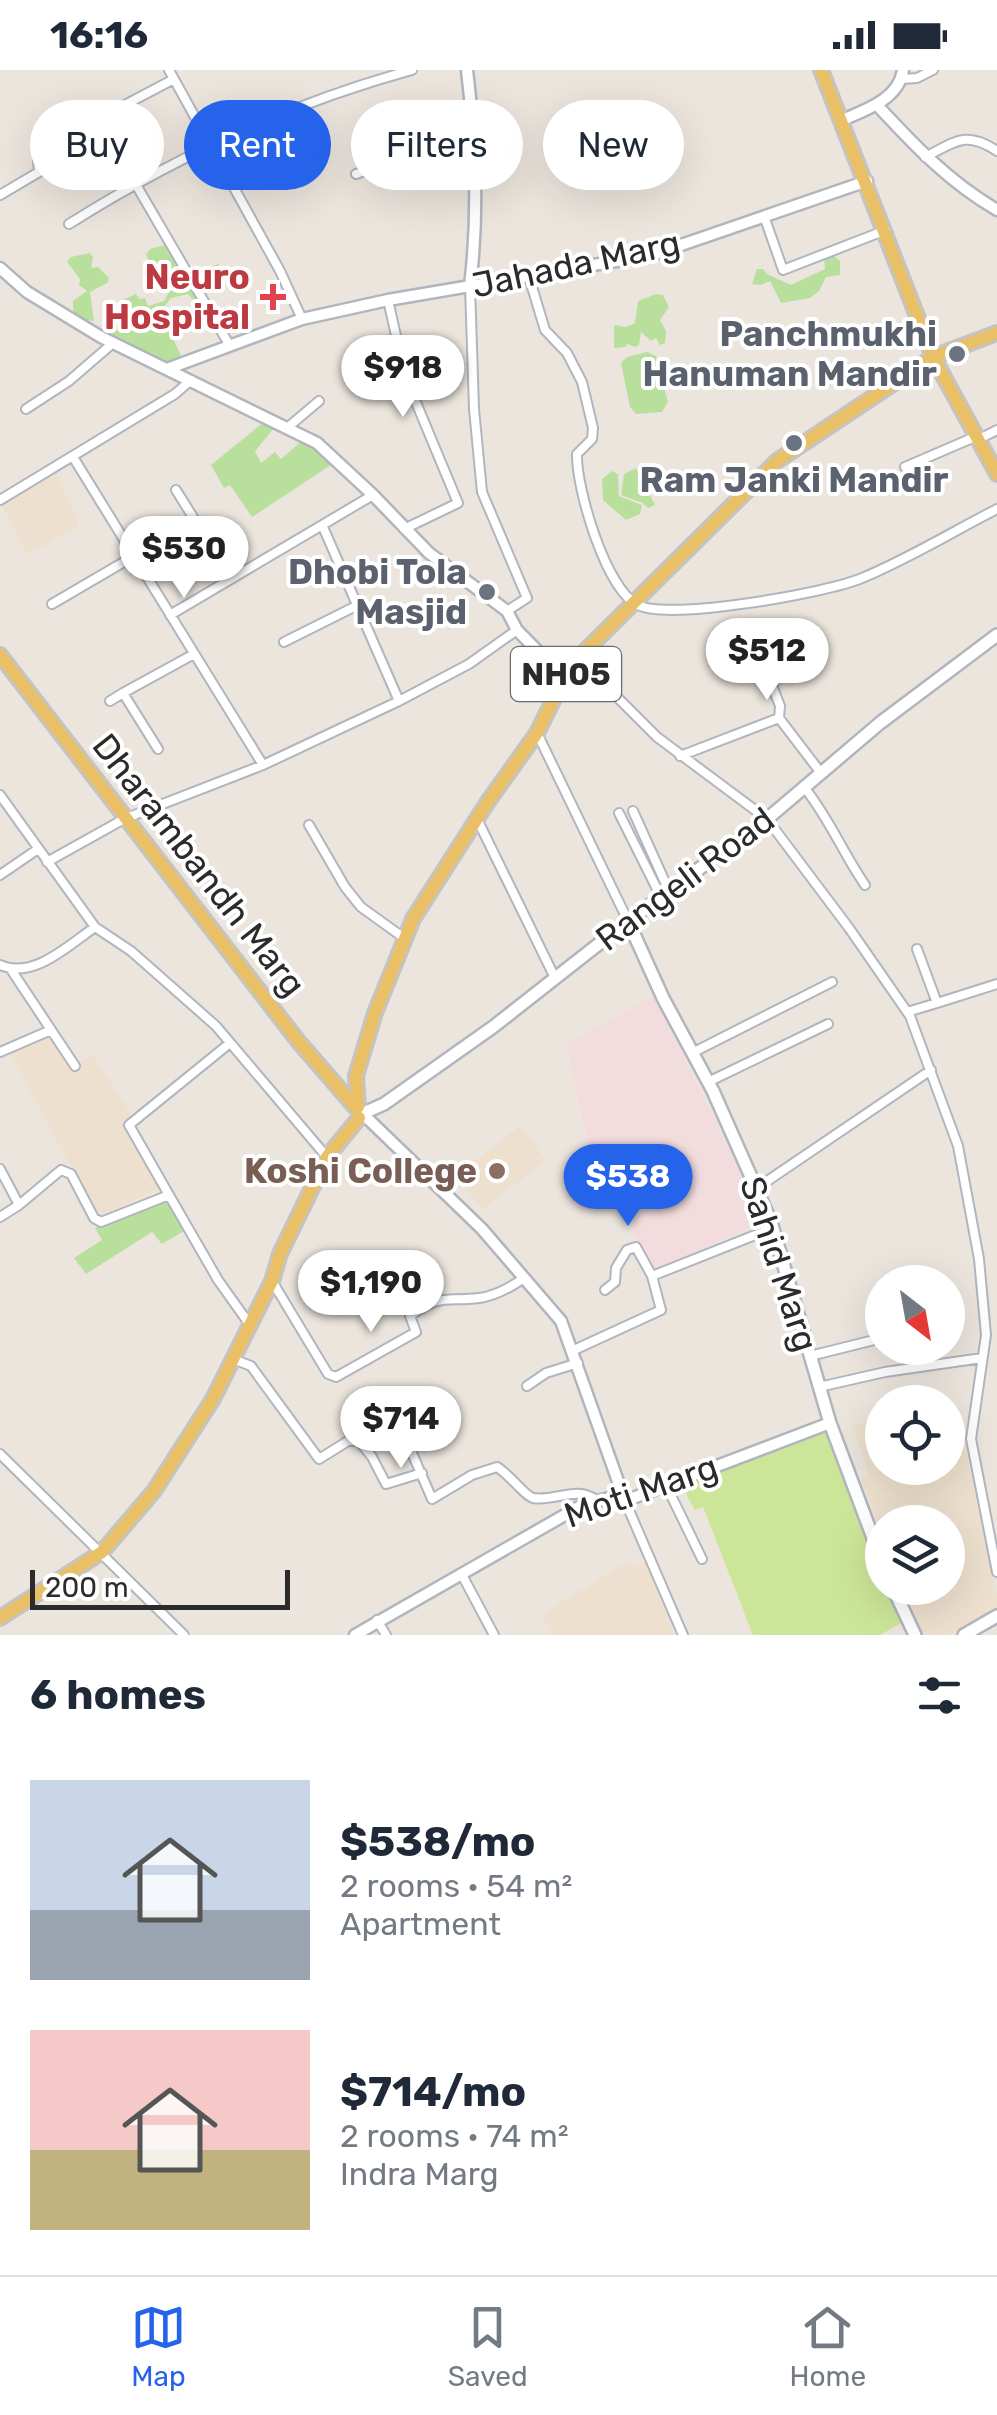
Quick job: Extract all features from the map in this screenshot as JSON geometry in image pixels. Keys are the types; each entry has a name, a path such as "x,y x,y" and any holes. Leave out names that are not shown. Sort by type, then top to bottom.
{"main road":[{"path":"821,70 933,357 997,474"},
{"name":"NH05","path":"361,1112 356,1076 404,938 429,891 538,733 578,658 776,461 933,357 997,332"},
{"name":"Rangeli Road","path":"361,1112 384,1104 430,1071 767,820 880,723 997,636"},
{"name":"Dharambandh Marg","path":"0,655 298,1041 361,1112"},
{"name":"Sahid Marg","path":"628,921 757,1188 830,1422 865,1516"},
{"path":"4,1615 102,1552 154,1491 213,1399 327,1158 361,1112"},
{"path":"901,1605 915,1635"},
{"path":"964,1635 997,1616"}],"street":[{"path":"323,100 412,70"},
{"path":"467,70 470,100"},
{"path":"842,120 877,106 902,75 918,78 933,70"},
{"path":"0,195 39,172 38,161 171,74 185,100"},
{"path":"877,106 925,157 962,189 997,210"},
{"path":"925,157 965,138 982,141 997,151"},
{"name":"Jahada Marg","path":"167,369 302,319 388,300 652,255 867,181"},
{"path":"68,224 124,190"},
{"path":"139,190 230,346"},
{"path":"234,190 302,319"},
{"path":"475,190 476,234 470,286 474,408 482,492 527,598 507,611"},
{"path":"764,216 783,270 886,230"},
{"path":"0,268 27,292 112,343 318,444 374,494 429,553 507,611 517,630 564,678"},
{"path":"529,277 545,330 567,353 582,382 593,428 592,439 577,454 586,506 606,562 634,604 654,611 686,609 776,598 860,579 997,508"},
{"path":"388,300 405,376 458,504 404,529"},
{"path":"26,410 69,381 112,343"},
{"path":"0,500 191,380"},
{"path":"287,428 319,401"},
{"path":"905,466 997,430"},
{"path":"74,457 263,765"},
{"path":"176,490 231,578"},
{"path":"170,616 374,494"},
{"path":"322,527 398,701"},
{"path":"52,604 134,556"},
{"path":"284,642 356,606"},
{"path":"48,862 124,818 263,765 398,701 469,664 517,630"},
{"path":"110,701 194,654"},
{"path":"761,657 780,706 779,718 822,773"},
{"path":"578,658 657,738 767,820 907,1012 958,1146 974,1226 986,1335 971,1439 997,1572"},
{"path":"124,693 158,749"},
{"path":"680,756 779,718"},
{"path":"538,733 628,921"},
{"path":"804,788 826,814 865,886"},
{"path":"0,797 95,927 130,951 216,1026 327,1158"},
{"path":"633,811 665,894"},
{"path":"619,814 665,894"},
{"path":"477,819 555,978"},
{"path":"309,825 345,888 361,907 404,938"},
{"path":"628,835 641,829"},
{"path":"0,875 38,849"},
{"path":"12,971 31,968 95,927"},
{"path":"917,949 937,1003"},
{"path":"0,965 12,971 75,1066"},
{"path":"692,1053 832,982"},
{"path":"907,1012 997,984"},
{"path":"708,1082 828,1024"},
{"path":"0,1052 50,1030"},
{"path":"230,1042 130,1125 218,1280 250,1325"},
{"path":"757,1188 931,1070"},
{"path":"361,1112 482,1229 561,1321 625,1501 683,1635"},
{"path":"0,1169 20,1206"},
{"path":"0,1217 64,1170 71,1174 97,1221 169,1195"},
{"path":"652,1276 772,1228"},
{"path":"574,1350 660,1313 652,1276 638,1249 630,1248 617,1264 615,1282 606,1290"},
{"path":"272,1281 328,1374 336,1377 416,1332 410,1316 423,1306 447,1297 481,1298 524,1278"},
{"path":"810,1356 865,1342"},
{"path":"233,1358 251,1366 319,1459 348,1441 359,1442 372,1456 386,1484 422,1474"},
{"path":"819,1387 885,1372 982,1358"},
{"path":"528,1386 546,1373 578,1363"},
{"name":"Moti Marg","path":"355,1635 460,1572 596,1500 614,1497 625,1501 830,1422"},
{"path":"402,1430 432,1499 497,1467 534,1498 584,1493 596,1500"},
{"path":"0,1454 184,1635"},
{"path":"666,1485 702,1559"},
{"path":"460,1572 494,1635"},
{"path":"0,1600 4,1615"},
{"path":"378,1620 386,1635"}],"shaded area":[{"path":"56,473 80,526 27,554 1,504"},
{"path":"654,996 765,1221 651,1271 634,1233 634,1187 603,1186 589,1148 566,1044"},
{"path":"49,1035 69,1070 93,1055 131,1114 122,1123 161,1188 98,1216 10,1054"},
{"name":"Koshi College","path":"521,1125 546,1161 482,1209 455,1176"},
{"path":"865,1423 865,1464 852,1427"},
{"path":"965,1449 997,1594 997,1610 950,1635 924,1635 911,1605 965,1605 965,1505 871,1505 861,1479 865,1477 865,1485 965,1485"},
{"path":"630,1561 636,1567 646,1561 674,1635 553,1635 541,1614"}],"green space":[{"path":"165,245 183,272 218,264 220,268 218,282 205,295 199,318 189,314 194,301 188,294 171,298 154,314 153,318 170,331 181,356 174,363 163,363 114,340 111,332 123,319 118,308 125,299 136,294 139,299 145,298 148,306 164,301 169,292 167,285 146,255 150,249"},
{"path":"90,253 91,268 98,267 109,278 90,292 94,321 78,319 73,310 73,301 87,291 79,285 80,279 67,262 71,257"},
{"path":"831,253 840,261 840,275 826,277 810,298 781,303 770,281 752,284 757,269 763,269 791,285 825,269 824,257"},
{"path":"663,295 669,307 660,320 666,331 665,343 660,345 656,338 651,341 641,332 639,345 614,348 614,325 626,327 635,323 638,301"},
{"path":"647,352 656,356 668,402 662,412 636,414 630,407 621,363 627,357"},
{"path":"264,422 275,427 255,451 261,463 275,452 281,459 303,440 334,463 252,517 230,485 224,488 211,465"},
{"path":"636,468 655,505 648,508 621,495 624,474"},
{"path":"612,471 618,474 619,496 642,505 640,514 626,520 603,500 602,479"},
{"path":"166,1199 184,1231 162,1244 152,1232 86,1274 74,1258 102,1240 95,1228"},
{"path":"825,1429 865,1529 865,1605 895,1605 901,1623 880,1635 753,1635 703,1507 695,1510 679,1482"}],"place":[{"name":"Neuro Hospital","path":"273,297"},
{"name":"Panchmukhi Hanuman Mandir","path":"957,354"},
{"name":"Ram Janki Mandir","path":"794,443"},
{"name":"Dhobi Tola Masjid","path":"487,592"},
{"name":"Koshi College","path":"497,1171"}]}
